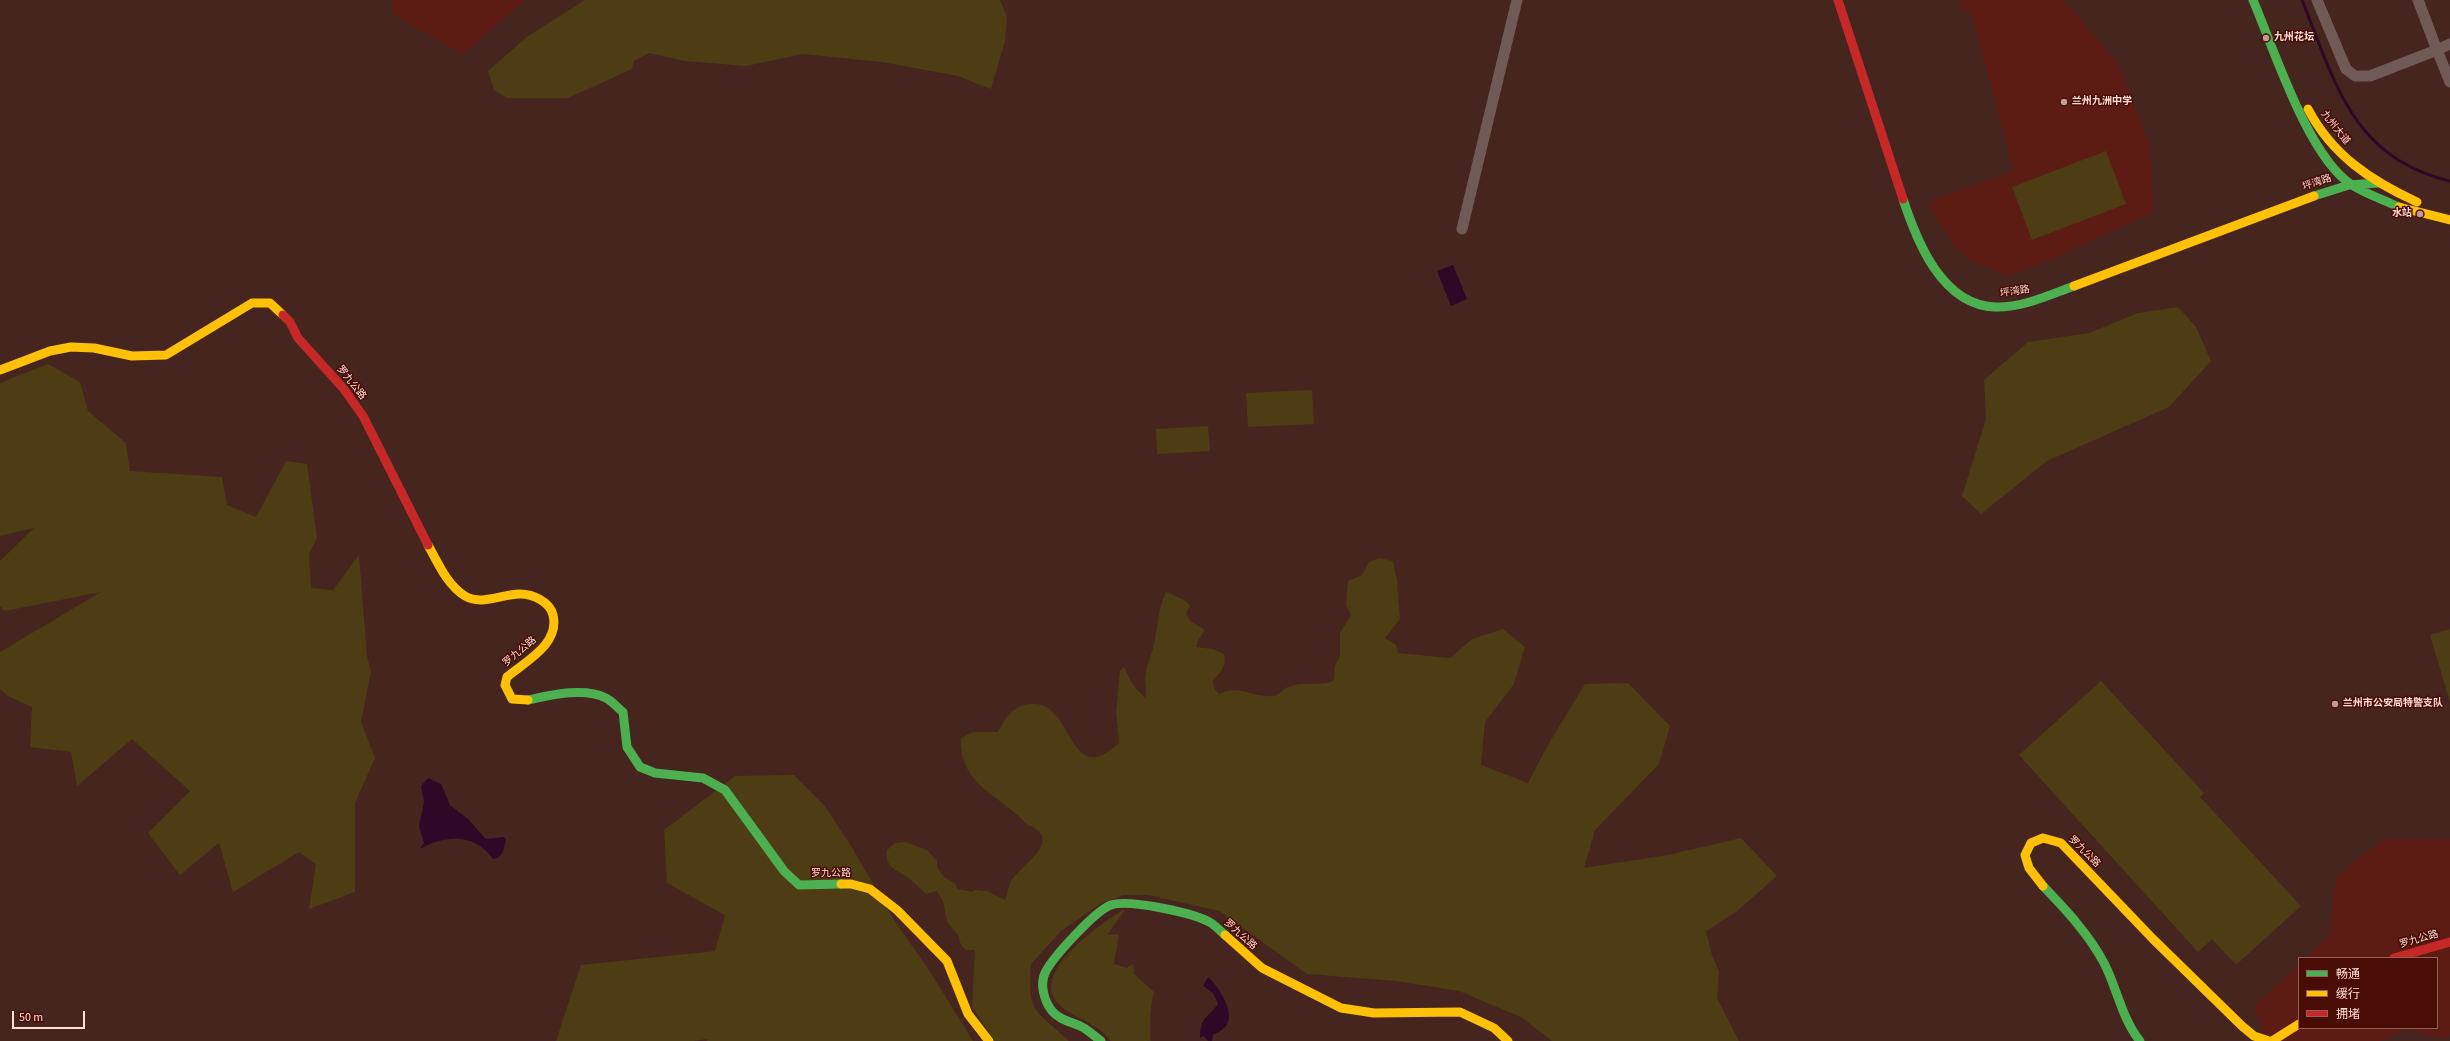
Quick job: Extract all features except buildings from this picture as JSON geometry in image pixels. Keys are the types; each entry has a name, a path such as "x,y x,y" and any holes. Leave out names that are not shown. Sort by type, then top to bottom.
{"street":[{"path":"1462,229 1517,0"},
{"name":"坪湾路","path":"1838,0 1911,225 1924,253 1942,280 1967,300 1993,307 2028,303 2321,193 2352,185 2378,183"},
{"path":"2254,0 2310,135 2330,165 2352,185 2400,207 2450,220"},
{"name":"九州大道","path":"2263,0 2312,117 2321,130 2356,168 2378,183 2404,197 2450,214"},
{"path":"2317,0 2346,69 2355,76 2370,76 2450,44"},
{"path":"2418,0 2450,82"},
{"name":"罗九公路","path":"0,370 62,348 82,347 129,358 150,358 166,355 252,303 270,303 290,322 298,338 343,388 363,416 387,460 408,507 447,580 466,597 488,600 520,594 541,600 551,607 554,617 554,632 548,643 507,677 505,685 512,698 523,701 549,695 586,693 606,698 623,712 627,747 640,767 655,773 703,778 724,790 784,871 799,885 851,884 870,889 897,910 947,961 968,1014 989,1041"},
{"name":"罗九公路","path":"2140,1041 2132,1030 2112,976 2100,956 2057,901 2035,877 2026,862 2025,854 2029,844 2040,837 2052,839 2060,843 2154,939 2254,1036 2271,1041 2283,1036 2298,1025"},
{"name":"罗九公路","path":"1101,1041 1084,1028 1064,1020 1052,1011 1042,988 1045,972 1066,945 1097,914 1110,905 1124,902 1155,906 1211,923 1262,968 1341,1008 1374,1013 1460,1012 1494,1028 1508,1041"},
{"name":"罗九公路","path":"2398,957 2450,942"}],"shaded area":[{"path":"392,0 525,0 463,55 393,14"},
{"path":"585,0 1000,0 1007,17 1005,41 991,89 958,76 882,62 803,54 746,66 685,61 649,53 634,61 632,69 568,98 507,98 494,90 488,71 528,36"},
{"name":"兰州九洲中学","path":"1960,0 2063,0 2116,60 2150,145 2154,212 2044,263 2008,276 1971,261 1954,246 1927,202 2014,171 1970,9 1962,11"},
{"path":"2106,151 2126,204 2032,240 2012,187"},
{"path":"1453,265 1467,299 1451,306 1437,271"},
{"path":"2178,307 2196,327 2211,361 2169,407 2047,461 1981,514 1962,496 1986,419 1984,380 2028,342 2089,333 2138,313"},
{"path":"48,364 80,382 88,411 126,443 130,471 222,477 227,505 256,517 286,461 307,464 317,538 309,554 311,588 333,590 359,555 367,656 371,672 361,722 375,758 355,803 355,892 309,909 316,864 299,852 233,892 219,843 180,875 148,833 190,791 132,739 77,786 71,752 30,747 32,707 8,696 0,689 0,652 101,592 5,611 0,606 0,561 34,528 0,536 0,383"},
{"path":"1312,390 1314,424 1248,427 1246,393"},
{"path":"1208,426 1210,451 1157,454 1156,429"},
{"path":"1380,558 1393,561 1397,581 1400,619 1385,638 1396,645 1398,653 1450,658 1472,639 1503,629 1525,647 1514,684 1485,722 1481,765 1528,783 1549,743 1585,684 1628,683 1670,726 1659,764 1595,830 1584,868 1668,855 1741,838 1777,876 1736,912 1706,931 1712,955 1719,972 1717,998 1739,1041 1552,1041 1521,1017 1459,991 1396,981 1307,974 1219,911 1148,895 1124,895 1100,904 1061,931 1031,964 1031,993 1036,1010 1069,1041 995,1041 972,1007 975,950 966,950 961,945 958,935 947,922 943,901 937,891 926,894 910,879 893,868 888,861 887,856 887,850 895,843 905,842 927,850 937,861 937,867 944,877 956,884 957,889 973,892 975,890 987,891 1005,900 1012,880 1031,860 1042,845 1042,838 1038,831 1028,825 973,778 966,767 962,754 961,738 973,732 998,732 1003,722 1013,710 1022,705 1040,704 1057,716 1080,751 1087,756 1096,757 1109,752 1119,743 1116,712 1120,671 1124,667 1133,685 1145,698 1145,679 1154,644 1161,604 1166,592 1186,601 1190,606 1186,613 1190,621 1205,630 1197,642 1196,647 1213,649 1224,654 1224,665 1213,680 1214,688 1219,694 1234,690 1258,695 1273,696 1292,685 1328,683 1334,680 1335,666 1340,656 1340,633 1351,615 1346,605 1348,581 1362,575 1369,562"},
{"path":"2450,629 2450,702 2430,635"},
{"path":"2101,681 2204,793 2200,797 2301,906 2236,965 2212,939 2198,952 2019,755"},
{"path":"794,775 824,805 853,849 892,917 929,970 973,1041 707,1041 707,1039 694,1041 556,1041 581,965 715,951 725,915 667,883 664,830 735,776"},
{"path":"428,778 441,784 450,805 468,819 486,839 504,837 506,840 505,846 499,857 493,859 478,844 459,839 439,841 420,849 424,843 419,826 424,802 421,786"},
{"path":"2384,839 2450,839 2450,1036 2443,1039 2405,1029 2438,1029 2438,957 2306,957 2328,937 2337,876"},
{"path":"1125,910 1107,935 1119,934 1114,964 1127,968 1133,964 1134,974 1154,992 1150,1031 1151,1041 1111,1041 1105,1034 1091,1024 1062,1007 1057,1002 1051,990 1053,977 1061,963 1072,950 1100,926"},
{"path":"2298,965 2298,1029 2405,1029 2381,1041 2267,1041 2254,1006"},
{"path":"1208,977 1221,993 1229,1014 1229,1020 1226,1026 1213,1035 1212,1041 1208,1041 1204,1036 1200,1038 1200,1031 1203,1022 1218,1004 1213,993 1203,986"}],"waterway":[{"path":"2302,0 2337,87 2352,113 2369,135 2390,155 2417,170 2450,181"}],"traffic: fast":[{"path":"2253,0 2294,100 2321,151 2336,171 2352,185 2399,207"},
{"path":"2314,196 2349,185 2378,183"},
{"path":"1903,199 1924,252 1934,268 1946,283 1960,295 1976,304 2005,307 2035,300 2074,286"},
{"path":"528,700 557,694 578,692 597,695 608,699 623,712 627,747 640,767 655,773 703,778 725,790 784,871 799,885 841,884"},
{"path":"2043,886 2076,922 2098,952 2109,973 2124,1013 2140,1041"},
{"path":"1101,1041 1084,1028 1055,1014 1049,1007 1043,992 1044,976 1050,964 1076,934 1096,915 1111,905 1146,905 1177,911 1203,919 1213,924 1225,935"}],"traffic: slow":[{"path":"2308,109 2329,140 2354,165 2384,185 2417,202"},
{"path":"2074,286 2314,196"},
{"path":"2399,207 2450,220"},
{"path":"0,370 50,351 71,347 94,348 132,356 166,355 252,303 270,303 283,315"},
{"path":"428,545 448,580 465,596 472,599 485,600 513,594 525,594 535,597 545,603 551,610 554,625 547,643 532,658 507,677 505,685 512,699 528,700"},
{"path":"2043,886 2029,868 2025,855 2031,843 2043,838 2061,843 2153,939 2242,1026 2254,1036 2269,1041"},
{"path":"841,884 851,884 870,889 897,910 947,961 968,1014 989,1041"},
{"path":"1225,935 1262,968 1341,1008 1374,1013 1460,1012 1494,1028 1508,1041"},
{"path":"2272,1041 2298,1025"}],"traffic: jam":[{"path":"1838,0 1903,199"},
{"path":"283,315 290,322 298,338 343,388 363,416 428,545"},
{"path":"2398,957 2450,942"}],"place":[{"name":"九州花坛","path":"2266,38"},
{"name":"兰州九洲中学","path":"2064,102"},
{"name":"水站","path":"2420,214"},
{"name":"兰州市公安局特警支队","path":"2335,704"}]}
